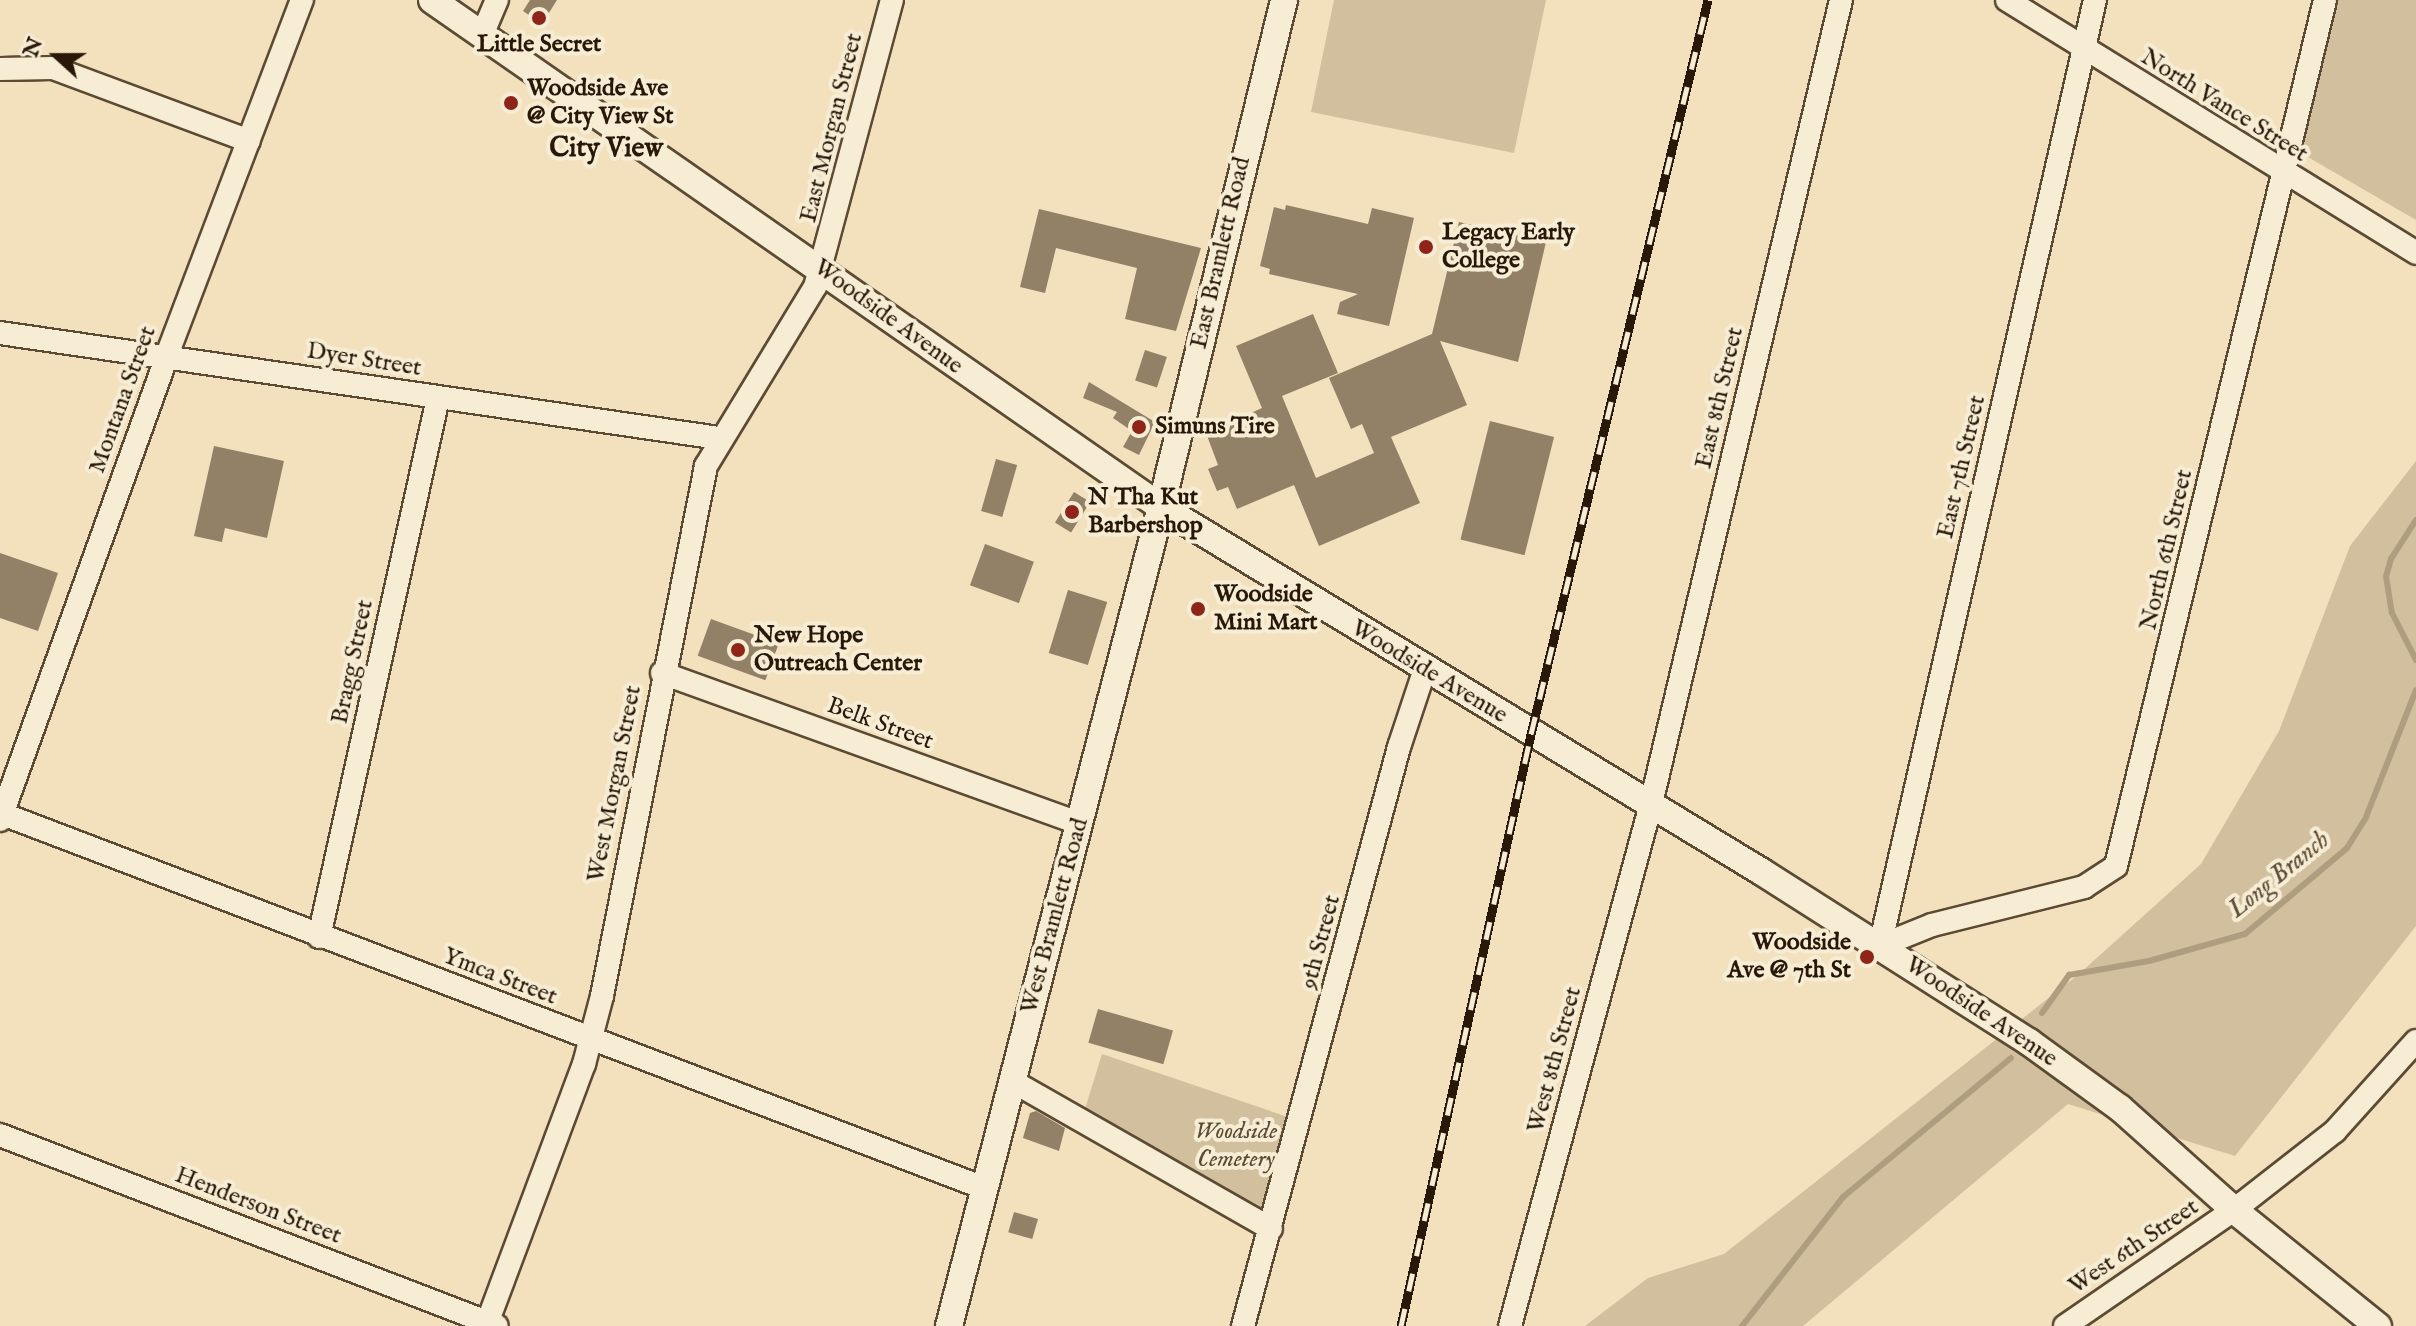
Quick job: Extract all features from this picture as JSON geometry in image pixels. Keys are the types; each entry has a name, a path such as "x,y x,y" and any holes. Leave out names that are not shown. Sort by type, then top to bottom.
{"street":[{"name":"Montana Street","path":"1,816 167,355 302,0"},
{"name":"Woodside Avenue","path":"432,0 1161,507 1880,946 2120,1108 2234,1210 2378,1326"},
{"path":"482,35 497,0"},
{"name":"East Morgan Street","path":"820,267 843,199 892,0"},
{"name":"East Bramlett Road","path":"1161,507 1284,0"},
{"name":"East 8th Street","path":"1650,808 1841,0"},
{"name":"North Vance Street","path":"2007,0 2283,174 2416,253"},
{"name":"East 7th Street","path":"1880,946 2095,0"},
{"name":"North 6th Street","path":"1880,946 1932,925 2084,887 2116,866 2325,0"},
{"path":"0,69 53,68 249,141"},
{"name":"West Morgan Street","path":"490,1325 590,1039 695,502 719,438 804,312 820,267"},
{"name":"Dyer Street","path":"0,333 167,355 438,398 650,424 719,438"},
{"name":"Bragg Street","path":"319,937 438,398"},
{"name":"West Bramlett Road","path":"949,1326 1161,507"},
{"name":"9th Street","path":"1243,1326 1399,747 1425,669"},
{"name":"Belk Street","path":"662,673 1079,823"},
{"name":"West 8th Street","path":"1510,1326 1650,808"},
{"name":"Ymca Street","path":"1,816 984,1188"},
{"name":"West 6th Street","path":"2065,1326 2234,1210 2335,1131 2416,1041"},
{"path":"1012,1081 1271,1229"},
{"name":"Henderson Street","path":"0,1135 490,1325"}],"green space":[{"path":"1334,0 1546,0 1514,153 1311,112"},
{"path":"2335,0 2416,0 2416,220 2301,153"},
{"path":"2416,461 2416,926 2235,1156 2068,1104 1803,1326 1585,1326 1648,1278 1724,1254 2079,974 2201,864 2279,731 2350,546"},
{"name":"Woodside Cemetery","path":"1102,1054 1294,1119 1267,1214 1084,1112"}],"building":[{"name":"Little Secret","path":"530,0 557,0 542,24 523,11"},
{"path":"1286,205 1368,224 1372,208 1414,218 1389,326 1337,314 1340,302 1358,294 1269,274 1270,269 1260,266 1274,207 1285,210"},
{"path":"1039,209 1201,248 1176,331 1125,319 1137,268 1056,248 1045,293 1020,287"},
{"path":"1459,222 1546,242 1518,362 1440,341 1467,405 1391,437 1420,503 1319,546 1294,485 1237,509 1228,487 1217,491 1208,469 1218,465 1206,433 1262,408 1236,346 1313,314 1338,373 1282,396 1316,478 1374,453 1362,424 1351,429 1329,378 1432,334"},
{"path":"1145,350 1167,357 1157,388 1135,380"},
{"name":"Simuns Tire","path":"1089,382 1155,422 1139,455 1123,447 1132,431 1113,418 1117,412 1083,398"},
{"path":"1490,421 1554,437 1525,555 1460,539"},
{"path":"214,446 284,461 267,538 225,528 222,542 194,536"},
{"path":"996,459 1017,465 1002,517 981,511"},
{"name":"N Tha Kut Barbershop","path":"1074,492 1090,502 1071,533 1055,523"},
{"path":"985,544 1034,562 1019,603 970,585"},
{"path":"0,553 58,573 38,631 0,618"},
{"path":"1068,590 1107,602 1088,665 1049,653"},
{"name":"New Hope Outreach Center","path":"711,619 779,644 765,680 698,656"},
{"path":"1098,1009 1173,1030 1163,1064 1088,1043"},
{"path":"1036,1111 1065,1128 1059,1151 1023,1138 1030,1113"},
{"path":"1014,1212 1038,1219 1032,1239 1008,1232"}],"waterway":[{"name":"Long Branch","path":"2416,520 2391,559 2386,576 2392,613 2416,660"},
{"name":"Long Branch","path":"2042,1013 2069,975 2149,961 2245,934 2347,848 2366,817 2416,690"},
{"name":"Long Branch","path":"1742,1326 1843,1197 2011,1058"}],"railway":[{"path":"1401,1326 1531,734 1708,0"}],"place":[{"name":"Little Secret","path":"539,18"},
{"name":"Woodside Ave @ City View St","path":"511,103"},
{"name":"Legacy Early College","path":"1426,247"},
{"name":"Simuns Tire","path":"1139,427"},
{"name":"N Tha Kut Barbershop","path":"1072,512"},
{"name":"Woodside Mini Mart","path":"1198,609"},
{"name":"New Hope Outreach Center","path":"738,650"},
{"name":"Woodside Ave @ 7th St","path":"1867,957"}],"district":[{"name":"City View","path":"606,149"}]}
